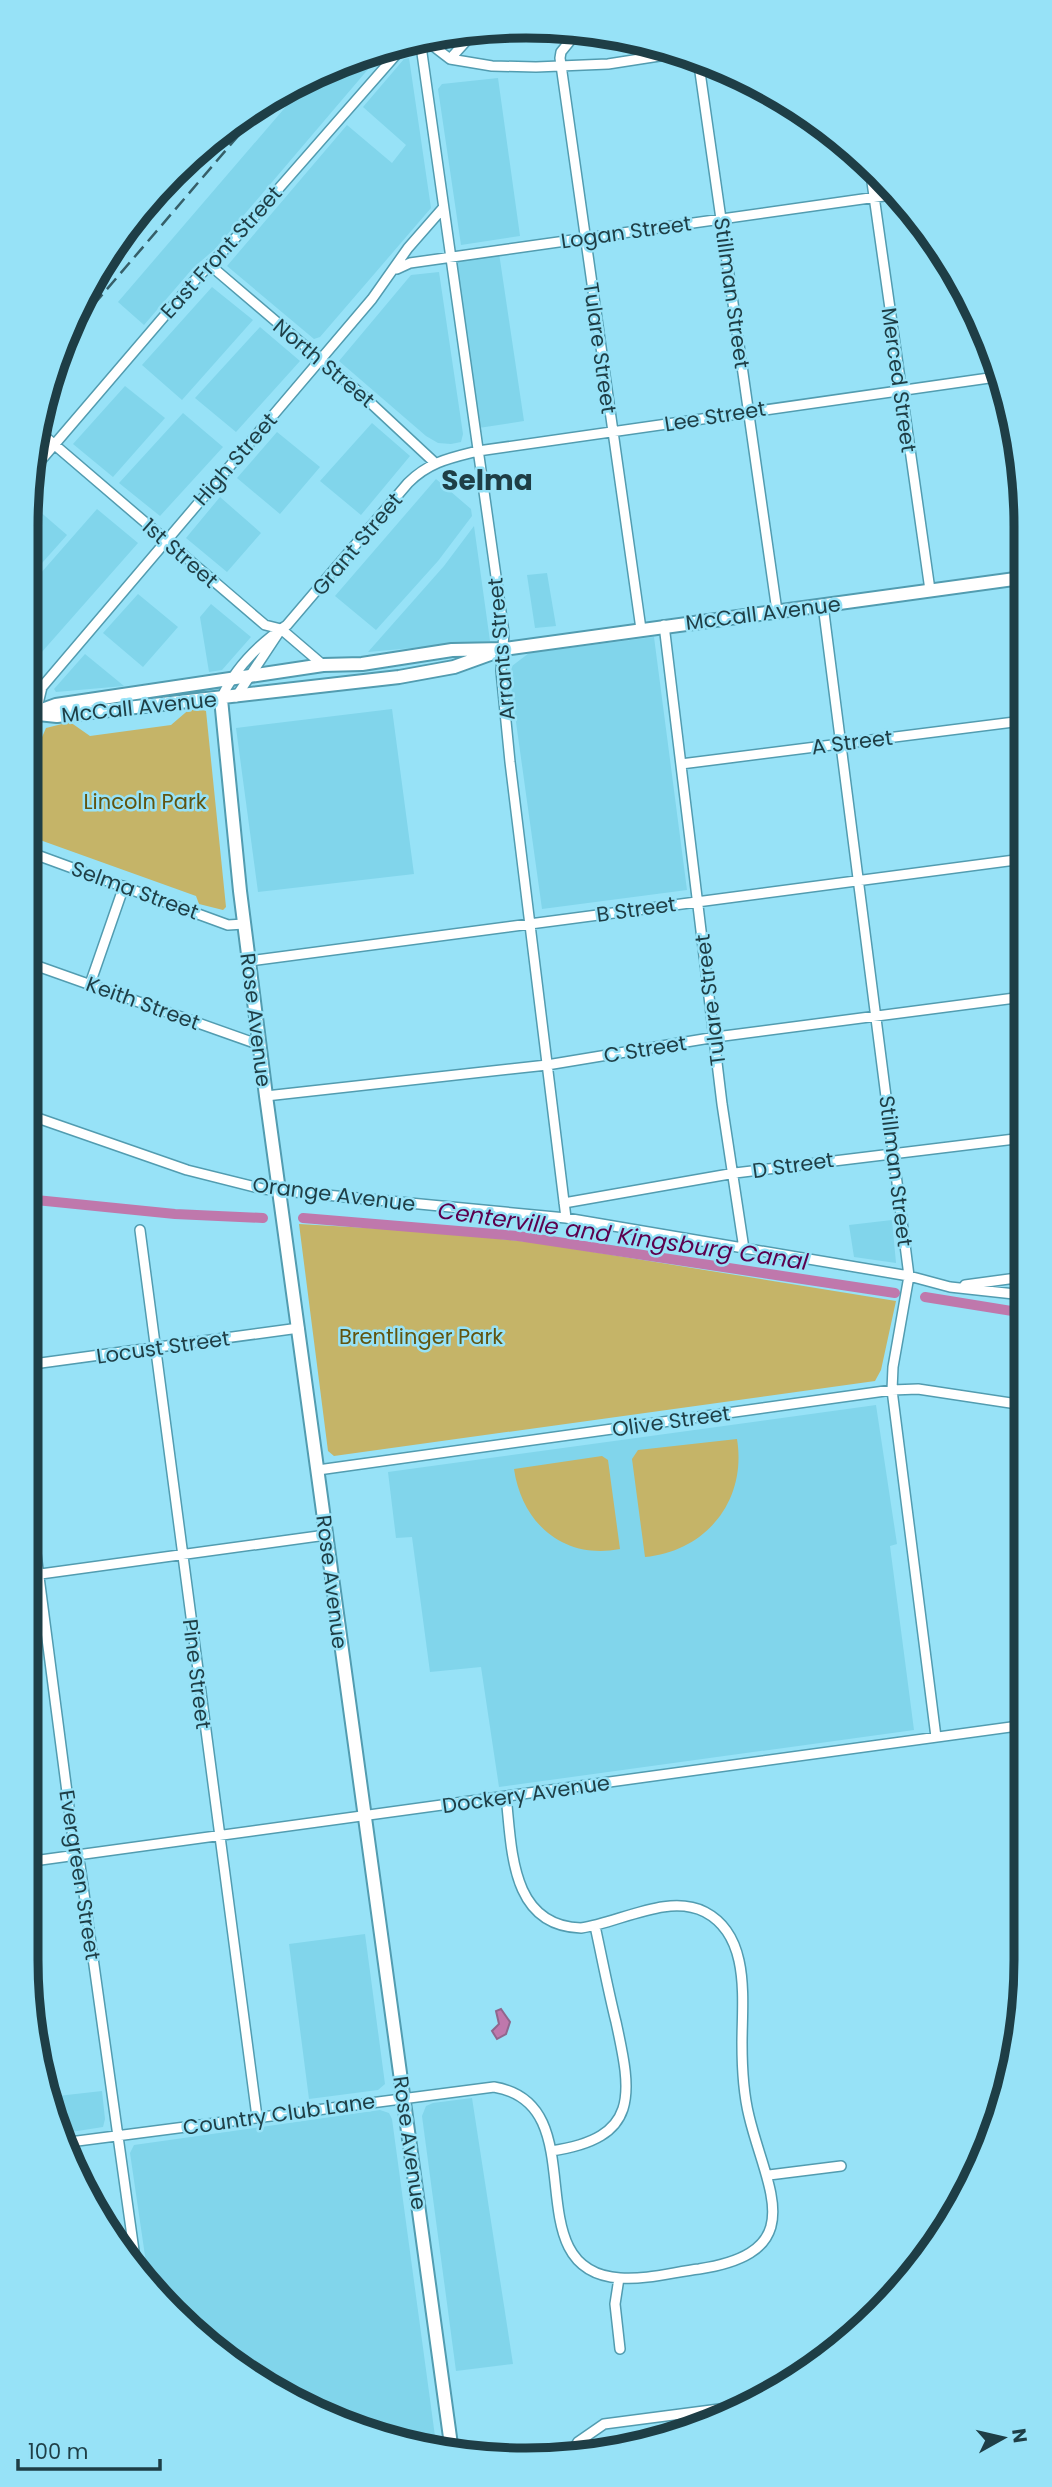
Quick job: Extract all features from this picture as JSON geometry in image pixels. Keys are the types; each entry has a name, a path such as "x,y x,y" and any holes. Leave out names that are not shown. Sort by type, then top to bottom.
{"street":[{"path":"561,66 561,52 570,41"},
{"path":"450,59 465,43"},
{"path":"434,48 450,59 492,66 561,66 654,56"},
{"name":"Arrants Street","path":"423,50 503,649 501,671 566,1218"},
{"name":"East Front Street","path":"44,456 195,279 211,266 394,57"},
{"name":"Tulare Street","path":"561,66 641,629"},
{"name":"Stillman Street","path":"700,71 777,611"},
{"name":"Merced Street","path":"872,182 930,590"},
{"name":"Logan Street","path":"396,270 405,264 450,257 884,196"},
{"name":"High Street","path":"38,696 42,687 396,270 408,248 443,208"},
{"name":"North Street","path":"211,266 321,359 434,462"},
{"name":"Lee Street","path":"434,462 478,451 991,378"},
{"name":"1st Street","path":"47,438 266,626 281,629 323,665"},
{"name":"Grant Street","path":"236,698 245,679 274,644 281,629 415,476 434,462"},
{"name":"McCall Avenue","path":"38,711 56,705 245,679 323,665 362,664 452,650 503,649 1014,579"},
{"name":"Stillman Street","path":"823,605 909,1276 893,1367 892,1390 936,1737"},
{"name":"Tulare Street","path":"664,625 722,1104 744,1249"},
{"name":"Grant Street","path":"223,704 229,680 265,639 281,629"},
{"name":"McCall Avenue","path":"236,698 454,667 503,649"},
{"path":"223,704 236,698"},
{"name":"McCall Avenue","path":"38,714 57,716 223,704"},
{"name":"Rose Avenue","path":"223,704 244,924 266,1096 451,2442"},
{"name":"A Street","path":"681,764 1014,722"},
{"name":"Selma Street","path":"38,855 228,925 244,924"},
{"name":"B Street","path":"249,961 1014,860"},
{"path":"90,984 124,886"},
{"name":"Keith Street","path":"38,966 260,1045"},
{"name":"C Street","path":"266,1096 547,1065 716,1037 1014,998"},
{"name":"Orange Avenue","path":"38,1118 187,1170 279,1191 566,1218 909,1276 950,1287 1014,1294"},
{"name":"D Street","path":"564,1203 734,1173 893,1151 1014,1139"},
{"name":"Pine Street","path":"140,1230 257,2116"},
{"path":"950,1287 1014,1278"},
{"name":"Locust Street","path":"38,1363 299,1328"},
{"name":"Olive Street","path":"318,1470 892,1390 918,1389 1014,1403"},
{"path":"39,1574 326,1535"},
{"name":"Evergreen Street","path":"38,1567 76,1856 134,2250"},
{"name":"Dockery Avenue","path":"38,1861 1014,1726"},
{"name":"Country Club Lane","path":"73,2141 485,2087 510,2091 524,2098 541,2117 551,2151 561,2228 569,2247 589,2269 619,2278 720,2266 750,2254 763,2240 773,2217 774,2199 746,2098 741,1971 729,1934 706,1912 679,1906 581,1928 558,1925 538,1913 517,1877 506,1796"},
{"path":"551,2151 581,2147 597,2140 618,2118 625,2100 626,2067 595,1926"},
{"path":"769,2175 841,2166"},
{"path":"619,2278 615,2304 620,2349"},
{"path":"577,2445 604,2424 717,2409"}],"shaded area":[{"path":"409,58 431,208 320,337 314,339 227,266 347,125 392,163 406,145 363,107 404,59"},
{"path":"374,63 215,249 193,268 144,325 118,302 293,98"},
{"path":"498,78 520,236 461,245 438,89 442,84"},
{"path":"499,253 524,421 472,429 446,260"},
{"path":"439,272 463,434 461,442 451,444 438,443 426,436 339,361 411,275"},
{"path":"212,287 253,320 182,400 142,365"},
{"path":"260,327 300,361 236,432 195,398"},
{"path":"125,386 165,418 113,477 73,444"},
{"path":"183,413 223,447 160,516 119,483"},
{"path":"372,423 410,456 361,515 320,481"},
{"path":"277,432 320,467 280,514 237,478"},
{"path":"436,479 471,509 472,516 438,561 376,630 335,596"},
{"path":"220,497 261,533 227,572 186,538"},
{"path":"97,509 138,543 38,656 38,576"},
{"path":"39,511 67,535 38,568"},
{"path":"474,526 490,641 368,652 444,566"},
{"path":"547,573 556,626 535,628 527,575"},
{"path":"138,594 178,627 143,667 103,633"},
{"path":"211,604 251,637 222,670 209,672 200,617"},
{"path":"654,637 687,890 542,909 510,679 512,666 529,653"},
{"path":"85,654 124,686 56,692 54,689"},
{"path":"392,709 414,874 258,892 236,728"},
{"path":"892,1220 896,1263 854,1257 849,1225"},
{"path":"876,1405 897,1544 890,1546 914,1730 499,1787 481,1667 430,1672 412,1537 396,1538 388,1472"},
{"path":"365,1934 385,2084 378,2090 309,2099 289,1944"},
{"path":"501,2009 510,2022 506,2034 497,2039 492,2031 499,2024 496,2011"},
{"path":"102,2091 105,2119 103,2127 70,2132 58,2096"},
{"path":"472,2098 513,2364 456,2371 422,2116 426,2106 433,2103"},
{"path":"380,2110 389,2113 392,2119 435,2440 369,2423 310,2398 229,2348 181,2306 147,2267 130,2153 134,2145"}],"green space":[{"name":"Lincoln Park","path":"192,707 206,711 226,907 223,910 199,904 196,896 38,839 38,746 46,728 70,722 90,736 171,725"},
{"name":"Brentlinger Park","path":"299,1224 436,1232 538,1243 896,1301 881,1370 875,1381 334,1456 328,1451"},
{"path":"737,1439 736,1482 729,1502 718,1519 687,1545 667,1553 645,1557 632,1459 638,1450"},
{"path":"602,1456 608,1460 620,1549 581,1549 549,1534 536,1521 526,1506 514,1469"}],"waterway":[{"name":"Centerville and Kingsburg Canal","path":"38,1200 175,1214 263,1218"},
{"name":"Centerville and Kingsburg Canal","path":"303,1218 518,1236 895,1293"},
{"name":"Centerville and Kingsburg Canal","path":"925,1297 1014,1311"}],"railway":[{"path":"89,310 245,128"}],"district":[{"name":"Selma","path":"487,480"}]}
